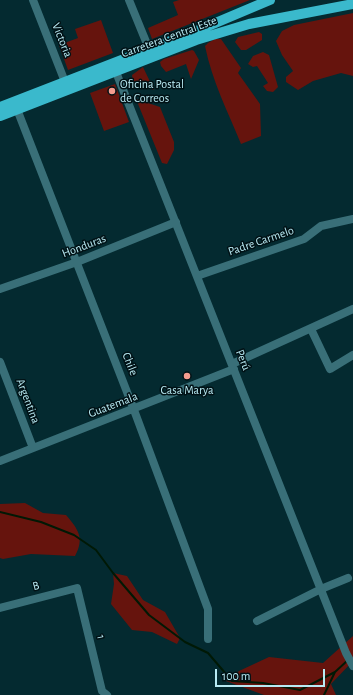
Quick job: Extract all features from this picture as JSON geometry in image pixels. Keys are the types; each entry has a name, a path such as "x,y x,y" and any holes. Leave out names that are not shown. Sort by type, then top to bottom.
{"main road":[{"name":"Carretera Central Este","path":"116,71 149,49 270,0"},
{"name":"Carretera Central Este","path":"0,116 16,105 67,85 116,71 196,40 249,24 353,4"},
{"path":"258,5 265,22"},
{"path":"244,11 249,24"},
{"name":"Carretera Central Este","path":"0,107 16,105"}],"street":[{"name":"Victoria","path":"33,0 67,85"},
{"path":"129,0 149,49"},
{"name":"Perú","path":"116,71 346,653 353,666"},
{"name":"Chile","path":"16,105 134,410 208,609 208,639"},
{"name":"Padre Carmelo","path":"197,276 304,239 321,226 353,219"},
{"name":"Honduras","path":"0,289 77,262 176,222"},
{"name":"Guatemala","path":"0,461 134,410 233,367 311,329 352,312"},
{"path":"311,329 330,369 353,355"},
{"name":"Argentina","path":"0,362 33,448"},
{"path":"257,621 321,589 348,578"},
{"name":"B","path":"0,608 77,588"},
{"name":"1","path":"77,588 104,694"}],"shaded area":[{"path":"179,0 250,0 152,39 148,28 178,15 173,2"},
{"path":"353,13 353,76 341,73 313,81 298,90 286,82 286,77 293,71 282,55 276,41 282,31 294,25"},
{"path":"101,20 113,53 68,70 59,45 78,38 75,29"},
{"path":"259,32 262,34 262,40 246,50 241,50 235,42 238,37"},
{"path":"215,39 221,39 241,68 238,73 260,104 261,136 241,144 221,96 208,59 205,46"},
{"path":"192,50 199,60 191,79 186,64 166,72 161,66 160,62 164,59"},
{"path":"263,52 269,55 278,87 273,92 267,91 263,86 268,83 257,66 253,67 248,64 253,56"},
{"path":"143,67 154,90 133,81 132,75"},
{"path":"115,84 129,122 104,131 90,93"},
{"path":"136,99 160,107 174,142 174,150 167,164 162,163"},
{"path":"25,503 43,513 66,515 79,534 80,544 75,556 31,554 3,559 0,558 0,504"},
{"path":"113,573 127,576 143,600 165,612 180,638 177,644 152,632 132,630 111,604 114,584"},
{"path":"353,636 353,661 331,684 336,695 264,695 226,681 239,671 269,657 323,663"}],"waterway":[{"path":"0,512 41,522 74,535 96,550 113,573 149,615 185,642 208,653 232,681 263,683 300,690 335,672"},
{"path":"324,695 335,672 348,660"}],"place":[{"name":"Oficina Postal de Correos","path":"112,91"},
{"name":"Casa Marya","path":"187,376"}]}
